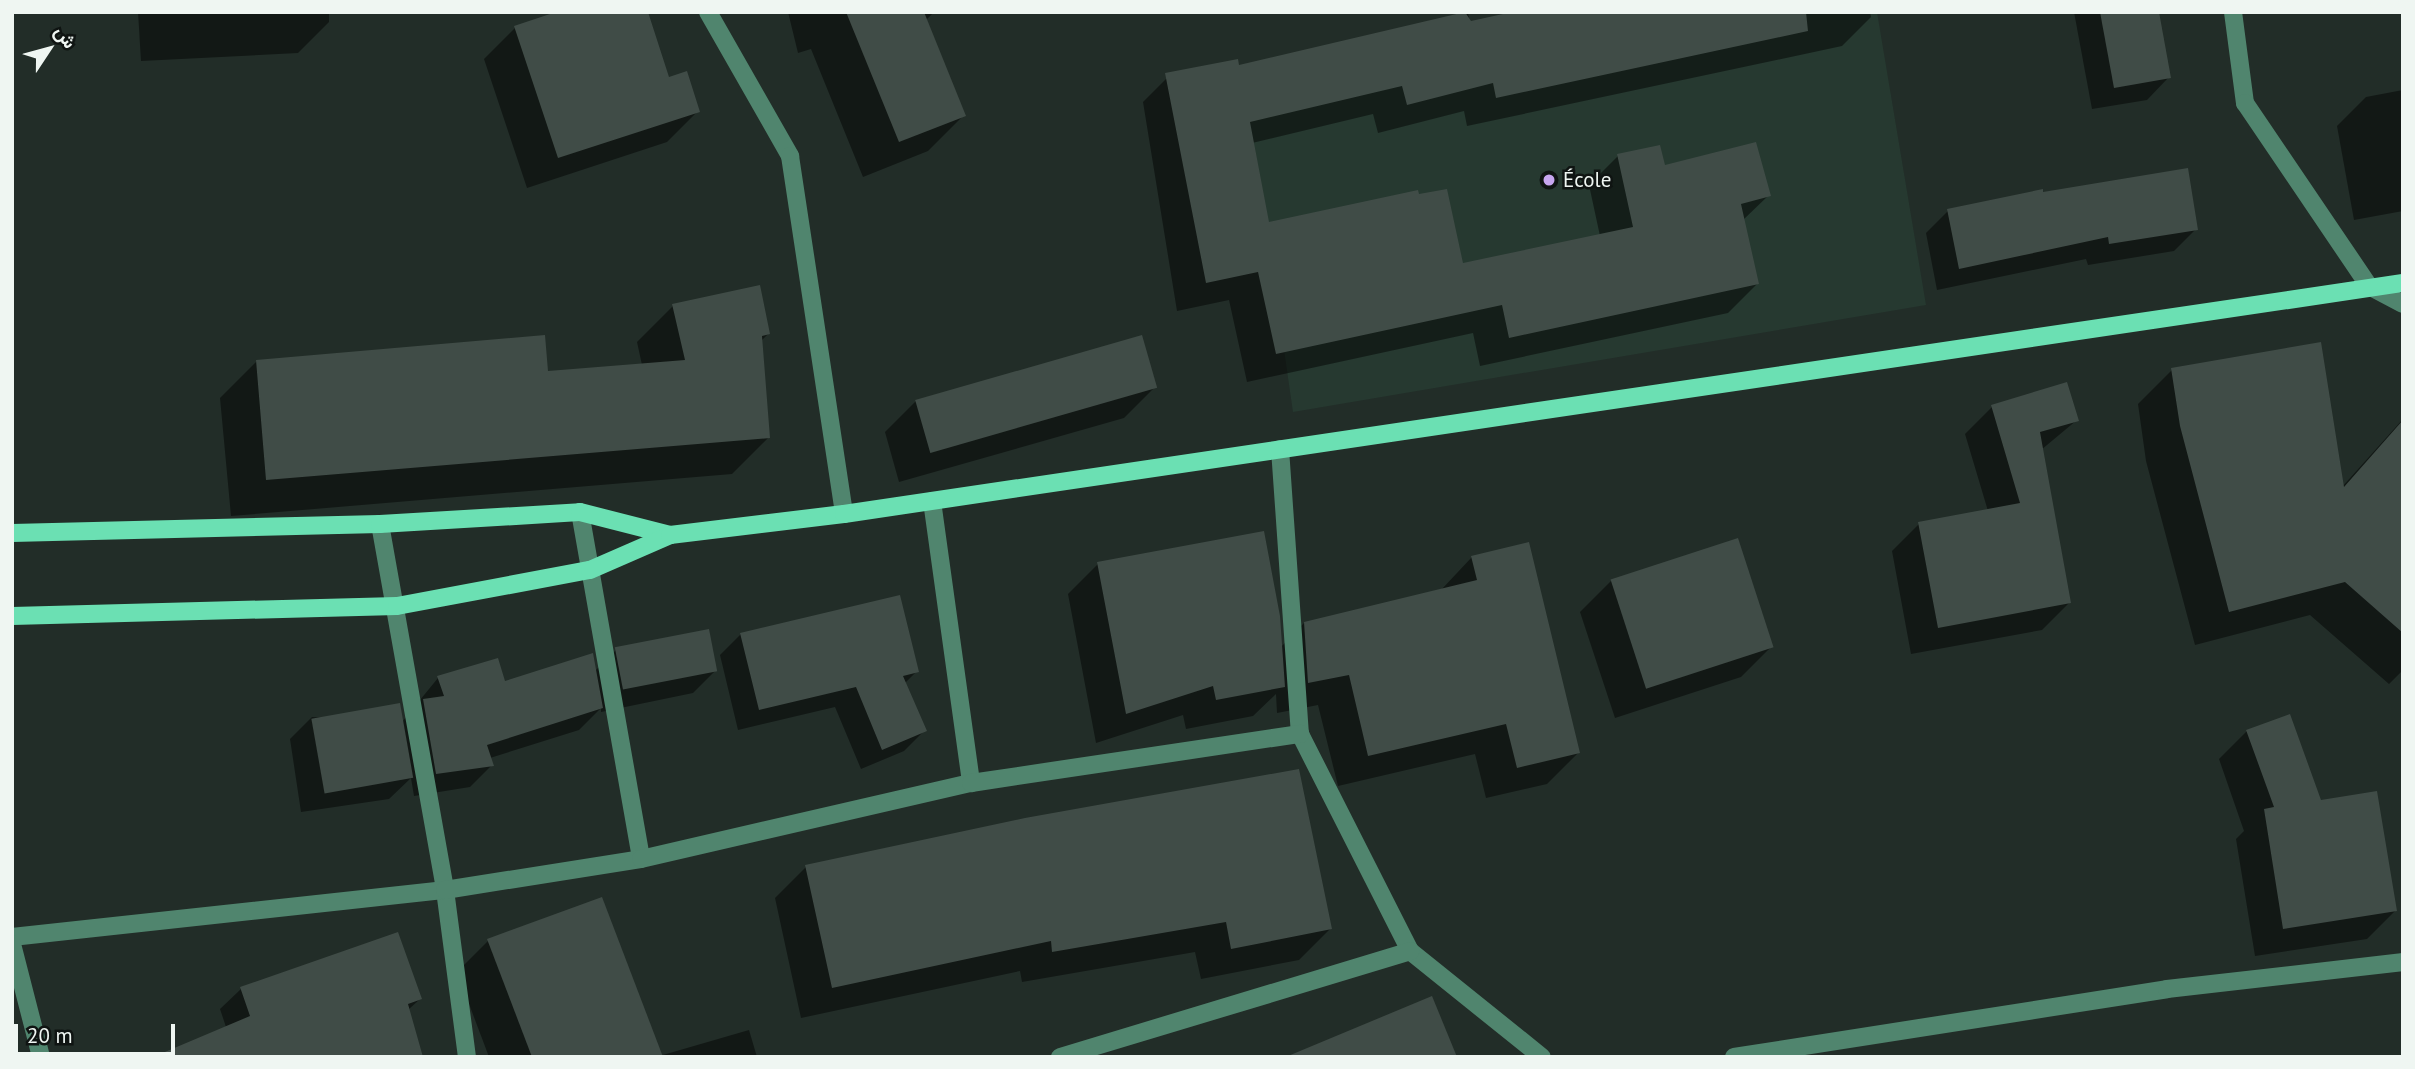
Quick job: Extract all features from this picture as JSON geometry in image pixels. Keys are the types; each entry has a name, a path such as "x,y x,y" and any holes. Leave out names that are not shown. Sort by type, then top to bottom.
{"main road":[{"path":"12,616 397,606 590,570 670,535 844,514 2403,283"},
{"path":"12,533 380,524 580,512 670,535"}],"street":[{"path":"708,12 790,156 844,514"},
{"path":"2232,12 2245,103 2369,286 2403,304"},
{"path":"1280,449 1300,734 1410,951 1542,1057"},
{"path":"932,501 971,783"},
{"path":"580,512 641,859"},
{"path":"380,524 397,606 445,890 467,1057"},
{"path":"12,937 445,890 641,859 971,783 1300,734"},
{"path":"12,944 41,1057"},
{"path":"1060,1057 1410,951"},
{"path":"1734,1057 2153,991 2403,962"}],"shaded area":[{"name":"École","path":"1648,12 1877,12 1926,305 1293,412 1271,260 1175,100"}],"building":[{"path":"556,12 648,12 669,77 687,71 700,112 558,158 514,26"},
{"path":"846,12 924,12 966,116 899,142"},
{"path":"1465,12 1471,21 1512,12 1806,12 1808,31 1496,98 1493,83 1407,105 1402,86 1250,122 1269,222 1418,190 1419,194 1447,189 1463,263 1633,227 1617,154 1660,145 1665,165 1756,142 1771,196 1741,204 1759,284 1509,338 1502,305 1276,354 1258,272 1206,283 1165,73 1238,59 1239,65"},
{"path":"2100,12 2159,12 2171,78 2114,88"},
{"path":"2188,168 2198,230 2109,244 2108,237 1959,269 1947,209 2043,189 2043,192"},
{"path":"760,285 770,334 762,336 770,438 266,480 256,360 545,335 548,371 685,360 672,304"},
{"path":"1142,335 1157,388 930,453 915,400"},
{"path":"2321,342 2344,487 2403,420 2403,633 2345,582 2229,612 2180,426 2171,368"},
{"path":"2067,382 2079,421 2040,432 2071,603 1938,628 1918,522 2020,503 1991,405"},
{"path":"1264,531 1280,616 1285,687 1216,700 1213,686 1126,714 1097,562"},
{"path":"1738,538 1774,647 1646,689 1611,579"},
{"path":"1529,542 1580,753 1517,768 1506,724 1368,756 1349,675 1308,683 1304,622 1477,580 1471,556"},
{"path":"900,595 919,672 903,676 927,731 882,750 856,687 759,710 740,633"},
{"path":"709,629 717,671 623,690 615,647"},
{"path":"593,653 603,708 487,745 494,766 436,774 423,699 444,696 437,676 498,658 505,681"},
{"path":"400,703 413,778 325,793 311,719"},
{"path":"2290,714 2321,800 2377,791 2397,911 2283,929 2264,809 2274,807 2246,730"},
{"path":"1299,769 1332,929 1231,949 1226,922 1052,952 1051,941 832,988 805,865 1025,818"},
{"path":"602,897 663,1057 532,1057 487,939"},
{"path":"398,932 422,999 408,1004 423,1057 153,1057 250,1016 240,987"},
{"path":"1432,996 1457,1057 1288,1057 1288,1056"}],"place":[{"name":"École","path":"1549,180"}]}
